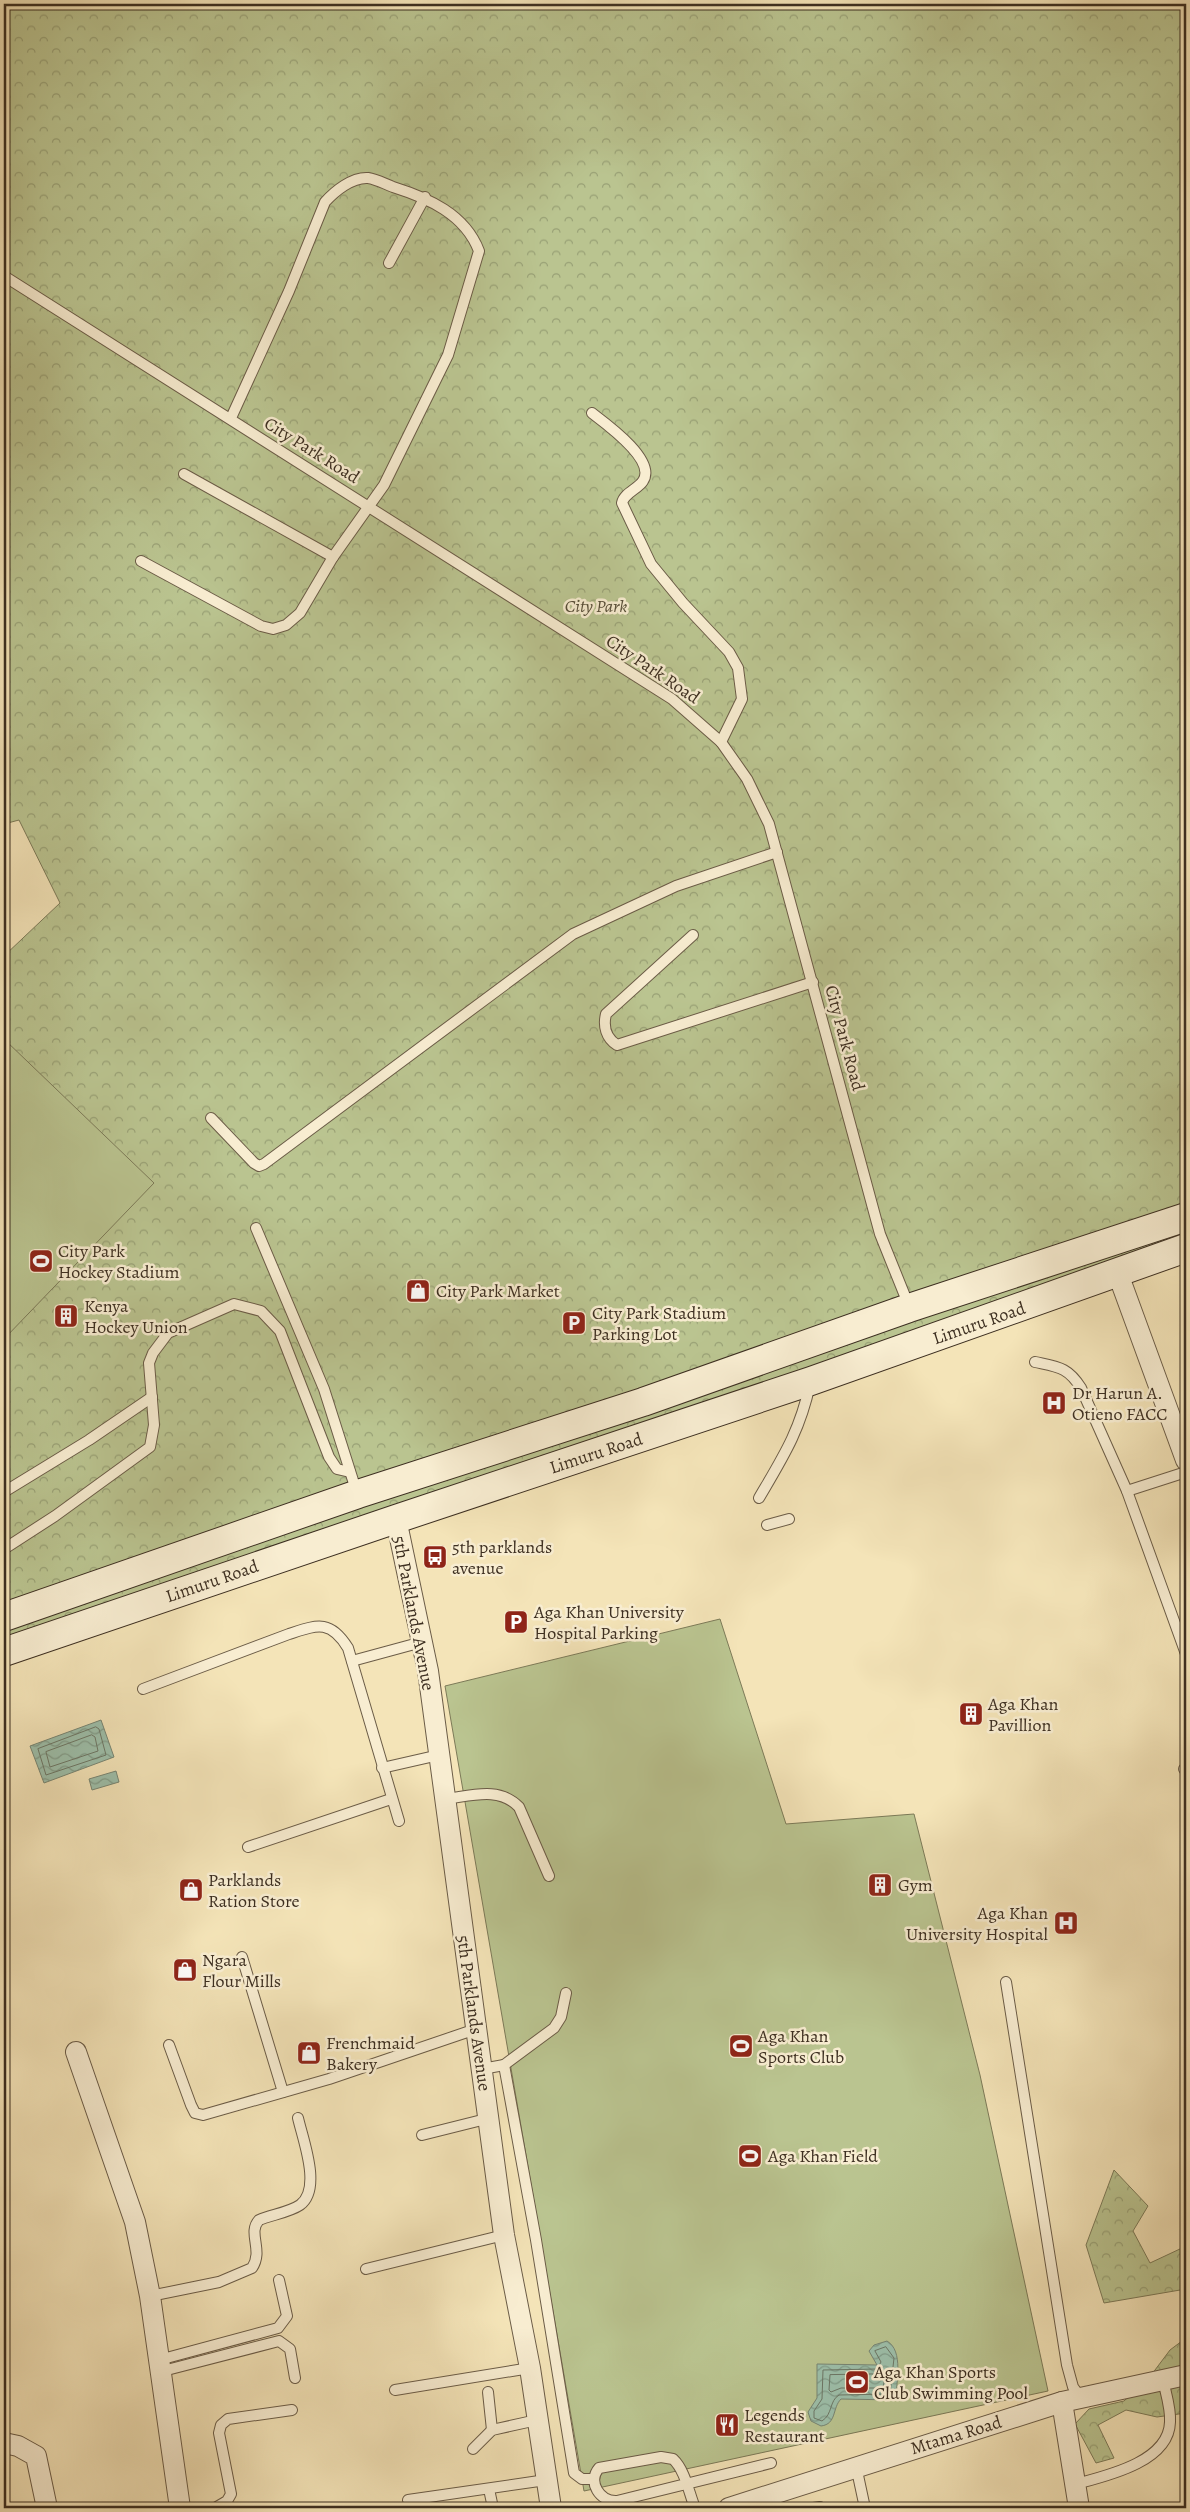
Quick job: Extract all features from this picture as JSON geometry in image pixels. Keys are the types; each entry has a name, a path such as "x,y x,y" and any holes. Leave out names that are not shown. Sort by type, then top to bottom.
{"main road":[{"name":"Limuru Road","path":"4,1617 354,1483 644,1402 909,1308 1186,1217"},
{"path":"1110,1243 1118,1274"},
{"name":"Limuru Road","path":"4,1652 396,1519 810,1382 1118,1274 1186,1248"}],"street":[{"path":"1118,1274 1186,1460"},
{"name":"5th Parklands Avenue","path":"396,1519 422,1642 490,2118 504,2235 530,2368 536,2420 551,2508"},
{"path":"76,2052 135,2222 150,2296 180,2508"},
{"name":"Mtama Road","path":"729,2508 1062,2402 1186,2375"},
{"path":"1062,2402 1080,2508"},
{"path":"4,2443 18,2446 36,2456 47,2508"}],"lane":[{"path":"141,561 261,626 273,629 286,625 300,613 333,557 384,485 448,355 479,251 475,241 460,221 425,197 366,178 348,183 330,196 325,202 289,292 231,418"},
{"path":"389,264 425,197"},
{"name":"City Park Road","path":"4,276 672,698 721,742 747,779 769,824 880,1234 909,1308"},
{"path":"592,413 627,441 643,466 645,477 643,482 623,498 622,503 647,557 683,603 729,652 738,668 742,700 721,742"},
{"path":"184,474 333,557"},
{"path":"211,1118 254,1163 258,1166 264,1164 573,934 676,886 777,852"},
{"path":"693,935 606,1014 604,1024 608,1038 614,1043 617,1045 813,982"},
{"path":"256,1228 324,1389 354,1483"},
{"path":"5,1544 55,1516 150,1447 154,1426 150,1363 153,1353 168,1333 234,1304 261,1311 280,1331 329,1457 337,1469 354,1483"},
{"path":"1035,1362 1064,1368 1075,1378 1127,1490 1186,1654"},
{"path":"759,1498 795,1437 804,1414 810,1382"},
{"path":"4,1492 89,1440 152,1396"},
{"path":"1127,1490 1186,1472"},
{"path":"767,1525 789,1518"},
{"path":"143,1689 312,1627 324,1626 334,1630 348,1648 399,1821"},
{"path":"352,1661 422,1642"},
{"path":"382,1768 439,1755"},
{"path":"445,1799 489,1794 501,1794 510,1798 518,1807 549,1876"},
{"path":"248,1848 391,1799"},
{"path":"242,1957 283,2092"},
{"path":"1006,1982 1067,2365 1073,2387 1081,2398"},
{"path":"482,2069 504,2065 554,2028 561,2017 566,1993"},
{"path":"170,2045 195,2113 203,2115 329,2080 476,2029"},
{"path":"504,2065 536,2240 574,2474 582,2479 593,2479"},
{"path":"150,2296 219,2282 252,2268 258,2255 255,2223 300,2205 308,2196 311,2181 309,2163 298,2118"},
{"path":"422,2135 490,2118"},
{"path":"366,2269 504,2235"},
{"path":"159,2366 278,2328 287,2316 279,2280"},
{"path":"159,2366 279,2342 290,2350 295,2378"},
{"path":"395,2390 530,2368"},
{"path":"1076,2484 1125,2470 1153,2453 1164,2440 1170,2423 1163,2380"},
{"path":"488,2392 492,2430"},
{"path":"215,2508 226,2501 231,2494 219,2434 221,2425 228,2419 292,2410"},
{"path":"473,2449 492,2430 536,2420"},
{"path":"593,2479 599,2468 670,2458 679,2465 695,2508"},
{"path":"593,2479 602,2498 609,2502 686,2486 771,2463"},
{"path":"856,2466 865,2508"},
{"path":"408,2500 546,2480"},
{"path":"489,2488 493,2508"}],"green space":[{"name":"City Park","path":"4,4 1186,4 1186,1242 4,1647 4,956 60,903 19,820 4,824"},
{"name":"City Park Hockey Stadium","path":"4,1039 154,1183 4,1339"},
{"name":"Aga Khan Sports Club","path":"720,1619 786,1824 914,1814 980,2075 1048,2391 584,2491 445,1686"},
{"path":"1114,2170 1148,2206 1133,2231 1150,2263 1182,2248 1186,2225 1186,2289 1104,2303 1086,2245"},
{"path":"1186,2338 1186,2413 1157,2417 1126,2410 1098,2425 1114,2458 1096,2463 1075,2424 1089,2409 1124,2401 1149,2378 1170,2350"}],"water":[{"path":"101,1720 114,1757 44,1783 30,1746"},
{"path":"116,1771 119,1782 92,1790 89,1779"},
{"name":"Aga Khan Sports Club Swimming Pool","path":"887,2341 896,2352 898,2376 896,2400 841,2399 832,2419 826,2425 821,2426 811,2421 808,2412 817,2398 817,2364 877,2365 869,2351 874,2345"}],"place":[{"name":"City Park Hockey Stadium","path":"41,1261"},
{"name":"City Park Market","path":"418,1291"},
{"name":"Kenya Hockey Union","path":"66,1316"},
{"name":"City Park Stadium Parking Lot","path":"574,1323"},
{"name":"Dr Harun A. Otieno FACC","path":"1054,1403"},
{"name":"5th parklands avenue","path":"435,1557"},
{"name":"Aga Khan University Hospital Parking","path":"516,1622"},
{"name":"Aga Khan Pavillion","path":"971,1714"},
{"name":"Gym","path":"880,1885"},
{"name":"Parklands Ration Store","path":"191,1890"},
{"name":"Aga Khan University Hospital","path":"1066,1923"},
{"name":"Ngara Flour Mills","path":"185,1970"},
{"name":"Aga Khan Sports Club","path":"741,2046"},
{"name":"Frenchmaid Bakery","path":"309,2053"},
{"name":"Aga Khan Field","path":"750,2156"},
{"name":"Aga Khan Sports Club Swimming Pool","path":"857,2382"},
{"name":"Legends Restaurant","path":"727,2425"}]}
